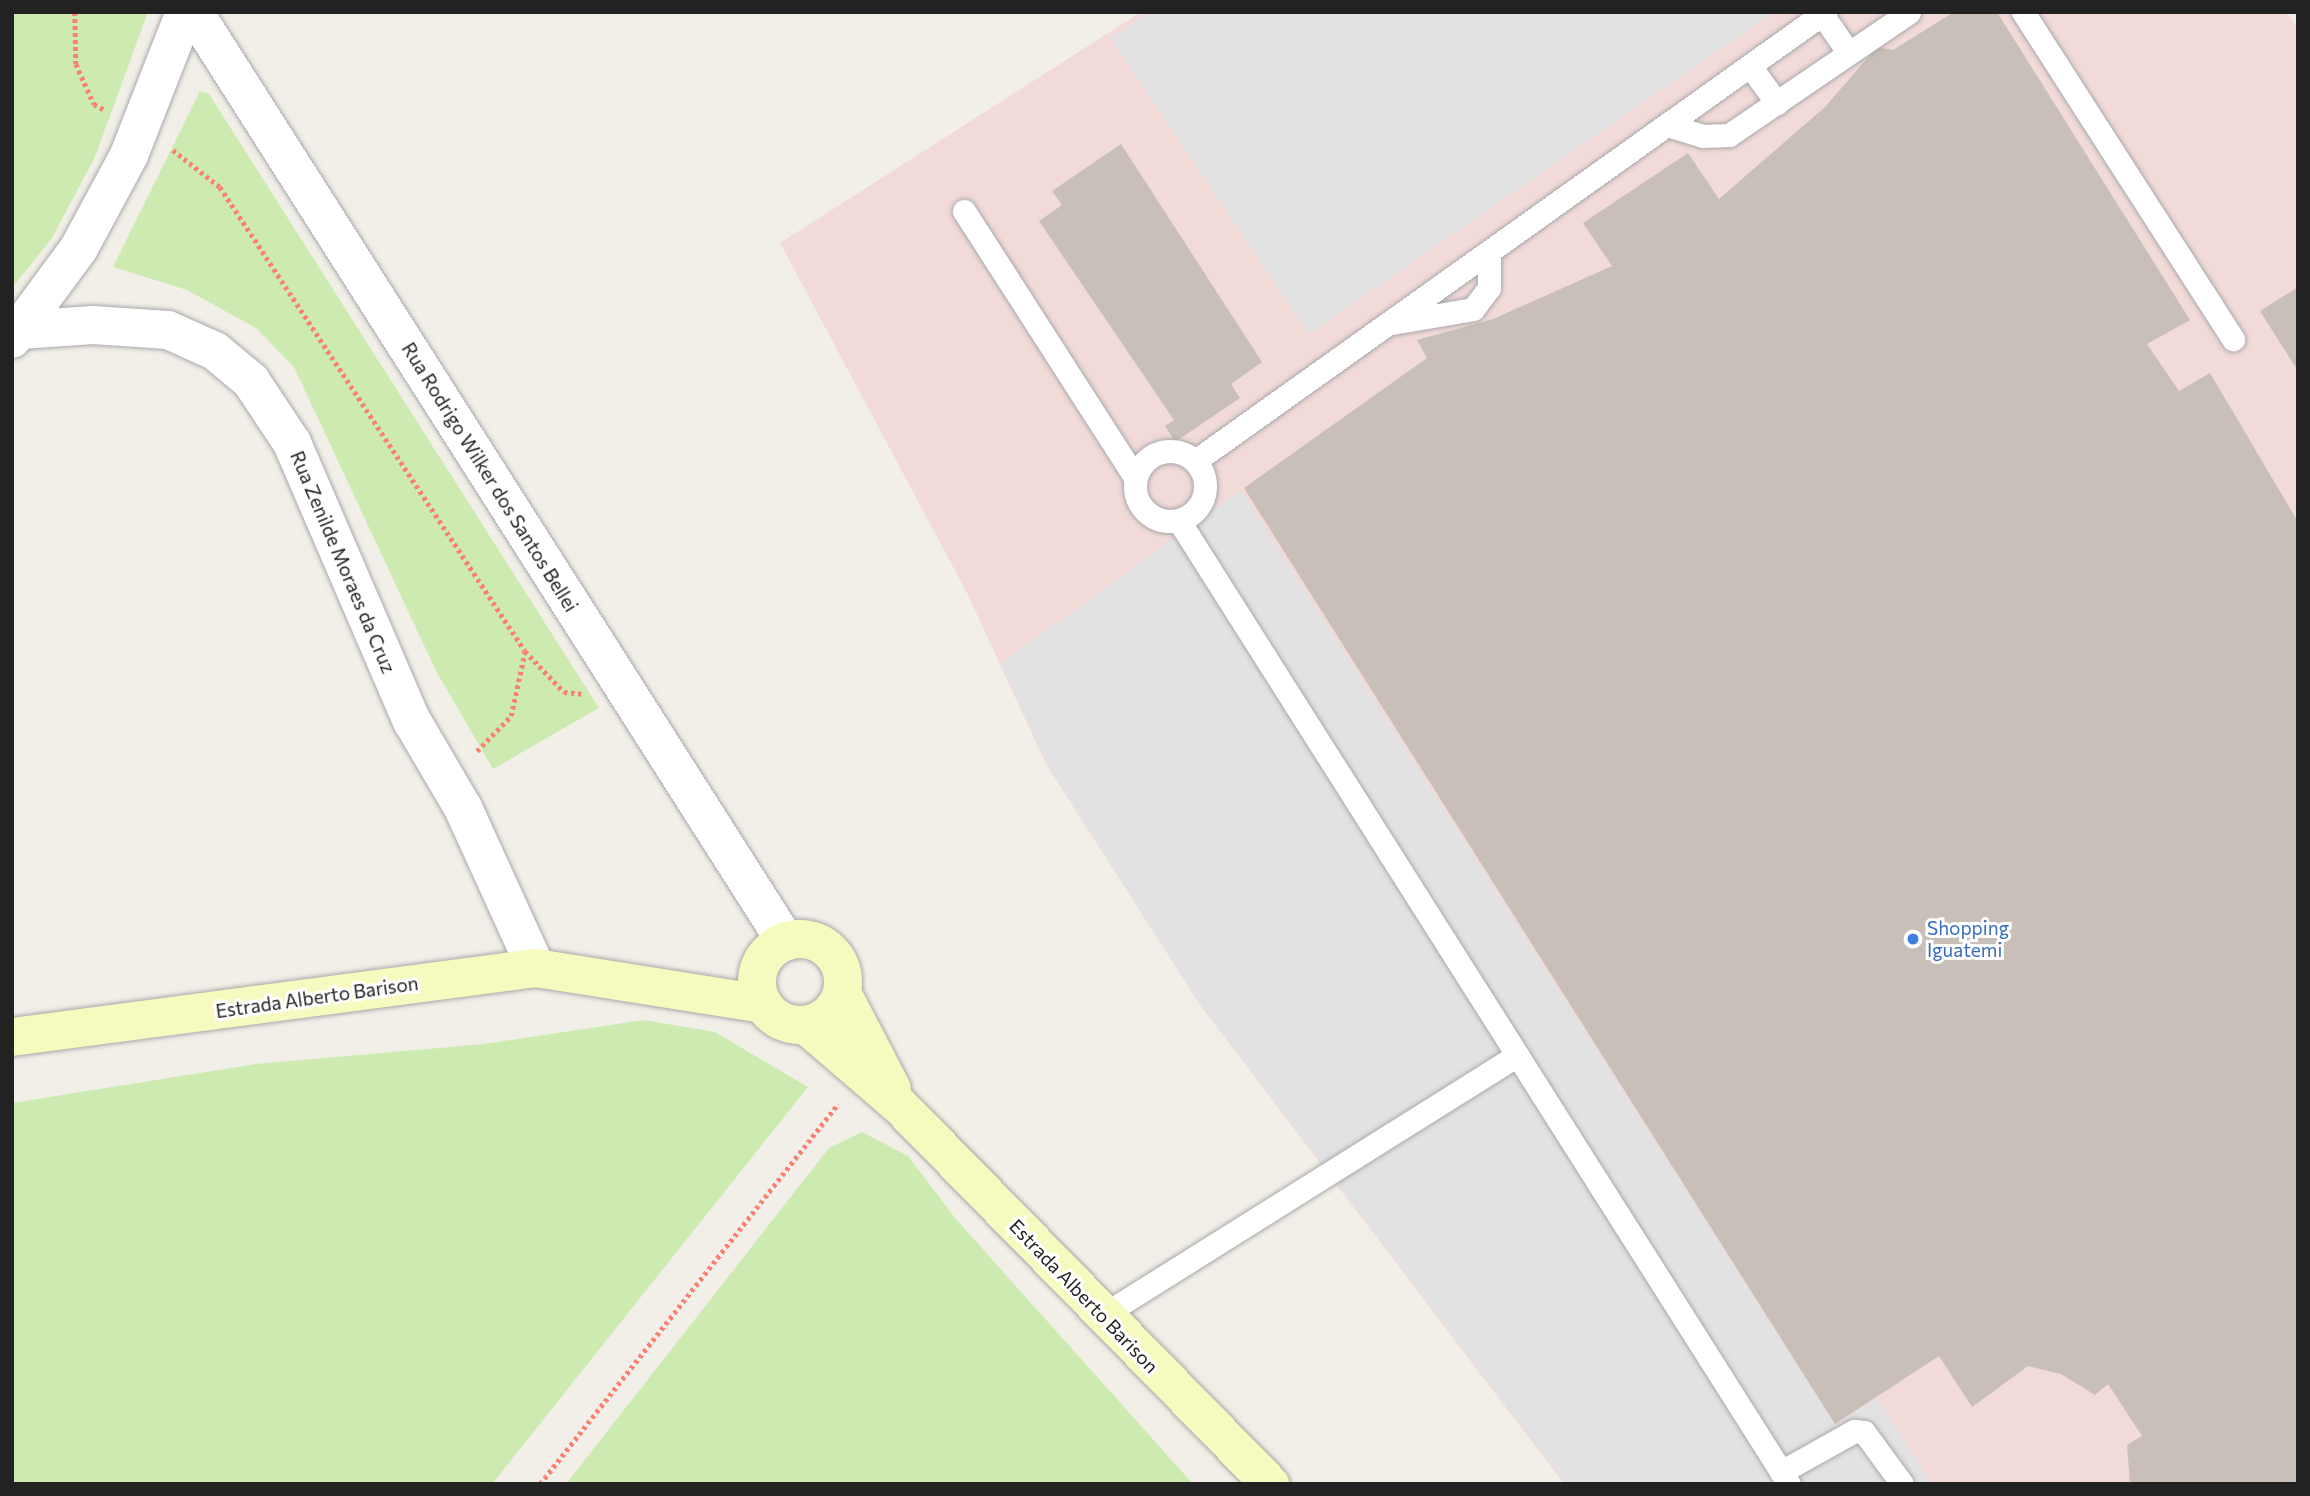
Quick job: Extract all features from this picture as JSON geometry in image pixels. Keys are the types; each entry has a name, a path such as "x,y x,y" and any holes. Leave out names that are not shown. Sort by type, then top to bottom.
{"street":[{"path":"16,335 79,248 140,130 184,12"},
{"name":"Rua Rodrigo Wilker dos Santos Bellei","path":"194,12 786,942"},
{"name":"Rua Zenilde Moraes da Cruz","path":"16,335 93,325 168,330 215,351 251,381 292,443 412,721 442,771 536,968"},
{"path":"811,940 827,948 838,961 842,993 834,1009 806,1025 789,1024 760,988 765,956 786,942 811,940"},
{"name":"Estrada Alberto Barison","path":"12,1037 536,968 622,978 760,988"},
{"name":"Estrada Alberto Barison","path":"842,993 901,1107"},
{"name":"Estrada Alberto Barison","path":"806,1025 901,1107 1270,1484"}],"lane":[{"path":"1667,125 1716,138 1777,103 1909,12"},
{"path":"2023,12 2233,340"},
{"path":"1195,461 1824,13 1848,52"},
{"path":"1750,66 1777,103"},
{"path":"964,211 1135,477 1144,512 1179,521 1785,1478 1854,1431 1864,1432 1902,1484"},
{"path":"1385,324 1473,309 1489,288 1489,252"},
{"path":"1135,477 1161,452 1195,461"},
{"path":"1179,521 1204,496 1195,461"},
{"path":"1103,1315 1517,1055"}],"path":[{"path":"75,12 76,64 94,104 140,130 220,187 525,651 564,691 581,695 615,674"},
{"path":"442,771 488,744 511,716 525,651"},
{"path":"540,1484 863,1074"}],"shaded area":[{"path":"1141,12 2287,12 2298,29 2298,1484 1564,1484 1200,1005 1046,764 967,593 780,243"},
{"path":"1150,12 1774,12 1309,334 1110,38"},
{"path":"1241,490 1835,1425 1877,1398 1932,1484 1566,1484 1200,1004 1047,764 1001,663"}],"green space":[{"path":"12,12 148,12 95,157 52,238 12,288"},
{"path":"200,91 209,94 599,708 493,769 436,671 294,367 256,328 187,290 113,267"},
{"path":"643,1020 715,1032 808,1087 492,1484 12,1484 12,1103 256,1064 484,1044"},
{"path":"862,1132 908,1156 955,1218 1193,1484 566,1484 829,1148"}],"building":[{"name":"Shopping Iguatemi","path":"1954,12 1997,12 2190,320 2147,344 2179,391 2210,373 2298,522 2298,1484 2130,1484 2127,1445 2142,1436 2108,1384 2095,1395 2061,1374 2028,1366 1972,1407 1939,1356 1835,1424 1244,488 1427,358 1417,340 1493,319 1612,266 1583,223 1688,153 1719,199 1825,107 1877,47 1893,50"},
{"path":"1121,144 1262,362 1231,384 1240,398 1175,442 1165,426 1174,420 1039,221 1062,205 1052,191"},
{"path":"2298,287 2298,371 2260,311"}],"place":[{"name":"Shopping Iguatemi","path":"1913,939"}]}
